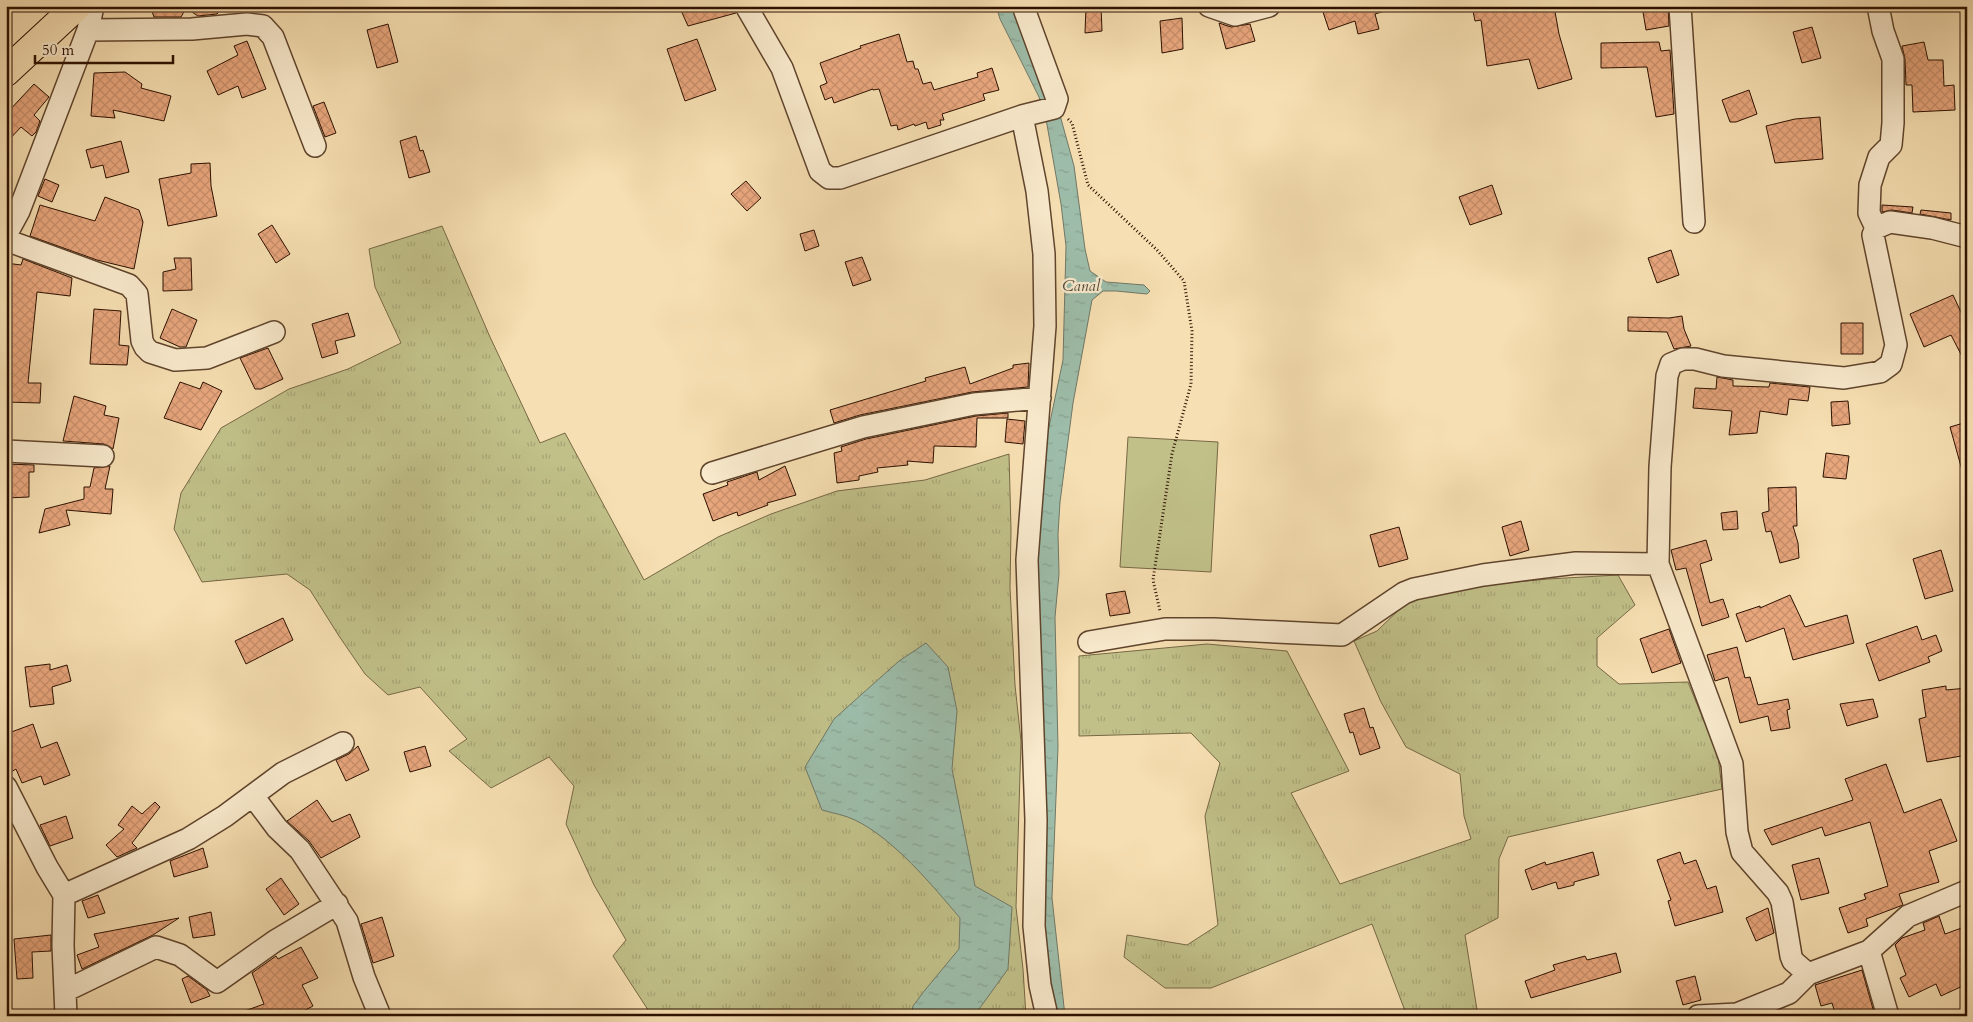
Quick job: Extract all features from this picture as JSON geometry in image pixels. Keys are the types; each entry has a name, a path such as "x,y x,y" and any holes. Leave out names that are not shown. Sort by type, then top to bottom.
{"main road":[{"path":"6,72 82,18"}],"street":[{"path":"6,235 19,211 82,18 93,6"},
{"path":"746,6 782,68 820,171 829,178 840,178 1042,110 1057,99 1023,6"},
{"path":"1209,6 1235,15 1269,6"},
{"path":"1680,6 1694,222"},
{"path":"1876,228 1869,213 1870,185 1879,157 1891,146 1894,123 1893,60 1882,31 1878,6"},
{"path":"82,18 192,29 247,24 263,26 273,37 315,146"},
{"path":"1042,110 1037,191 1044,254 1045,326 1027,560 1036,820 1034,926 1040,985 1047,1016"},
{"path":"1808,974 1793,961 1791,956 1782,902 1778,893 1742,852 1737,832 1732,764 1658,564 1660,467 1667,376 1671,364 1683,359 1694,359 1723,366 1844,378 1880,372 1891,364 1896,345 1873,235 1876,228 1890,222 1932,228 1967,237"},
{"path":"6,240 134,288 139,303 142,341 150,352 175,360 207,358 274,332"},
{"path":"712,473 863,427 974,404 1040,398"},
{"path":"6,451 103,456"},
{"path":"1089,642 1164,629 1214,629 1342,635 1404,593 1414,589 1483,575 1576,563 1658,564"},
{"path":"64,895 188,839 225,816 283,773 343,743"},
{"path":"6,787 47,868 64,895 63,945 66,1016"},
{"path":"253,796 277,828 300,850 347,921 364,977 380,1016"},
{"path":"1698,1016 1736,1014 1789,993 1808,974 1868,952 1908,916 1967,892"},
{"path":"65,991 156,947 180,955 217,982 275,941 337,904"},
{"path":"1868,952 1888,1016"}],"path":[{"path":"1042,110 1072,123 1088,185 1157,250 1184,281 1192,332 1191,384 1172,454 1153,580 1164,629"}],"green space":[{"path":"442,226 490,337 540,443 565,433 644,580 718,537 771,514 837,491 925,480 1009,454 1010,588 1015,685 1021,741 1016,907 1026,1016 652,1016 613,956 626,940 594,885 566,824 574,786 549,757 491,788 449,751 467,739 420,687 388,695 365,674 310,590 287,574 202,582 174,529 181,493 221,428 289,389 348,369 401,343 375,287 369,249"},
{"path":"1128,437 1218,442 1211,572 1120,567"},
{"path":"1618,575 1635,605 1597,638 1597,666 1619,684 1688,682 1718,756 1722,789 1508,837 1499,859 1498,918 1465,935 1478,1016 1407,1016 1372,924 1211,988 1165,988 1124,957 1127,935 1187,945 1218,925 1205,816 1220,763 1191,733 1079,736 1079,656 1207,644 1287,651 1349,771 1291,793 1340,884 1471,839 1464,816 1460,774 1406,747 1381,702 1354,641 1377,631 1407,602 1462,587"}],"water":[{"name":"Canal","path":"996,6 1021,6 1058,108 1074,166 1085,249 1090,271 1106,282 1144,285 1150,291 1147,294 1103,291 1092,300 1073,403 1060,502 1058,534 1059,574 1055,617 1058,747 1052,898 1065,1016 1054,1016 1043,944 1034,588 1042,460 1063,360 1066,246 1061,204 1046,119 1039,97 1000,19"},
{"path":"926,643 948,667 957,711 952,769 975,886 1012,907 1008,969 974,1016 911,1016 913,1006 959,949 960,918 912,864 870,828 843,815 822,810 805,767 834,719 899,661"}],"building":[{"path":"150,6 224,6 217,14 198,16 186,8 181,17 154,17"},
{"path":"679,6 734,6 736,13 688,26"},
{"path":"1086,6 1101,6 1102,31 1085,33"},
{"path":"1321,6 1391,6 1391,9 1375,14 1379,29 1358,34 1355,21 1329,30"},
{"path":"1472,6 1554,6 1559,34 1572,79 1538,89 1529,59 1487,66 1481,20 1475,21"},
{"path":"1642,6 1668,6 1669,26 1646,30"},
{"path":"1182,18 1183,49 1162,53 1160,21"},
{"path":"1219,23 1231,27 1250,24 1255,41 1226,49"},
{"path":"388,24 398,62 377,68 367,30"},
{"path":"1812,27 1821,58 1802,63 1793,32"},
{"path":"899,34 907,62 913,61 923,84 931,82 934,90 978,77 977,73 992,68 999,90 983,94 985,100 942,114 944,120 940,120 941,125 928,129 926,122 898,130 897,125 891,126 879,89 873,89 834,103 832,97 825,100 820,86 827,83 820,63 861,48 860,46"},
{"path":"697,39 716,90 685,101 667,49"},
{"path":"247,41 266,89 242,98 238,86 218,95 207,71 238,55 234,46"},
{"path":"1659,42 1661,51 1670,50 1674,114 1656,117 1647,67 1601,68 1601,43"},
{"path":"1924,42 1928,60 1943,60 1944,86 1954,85 1955,110 1913,112 1912,85 1906,85 1905,59 1902,46"},
{"path":"125,72 142,84 141,88 171,96 164,121 113,110 115,118 91,116 94,73"},
{"path":"34,84 49,97 34,115 40,121 36,132 32,136 21,127 6,143 6,114"},
{"path":"1749,90 1757,114 1736,122 1730,122 1722,100"},
{"path":"324,102 336,133 325,137 313,106"},
{"path":"1820,117 1823,159 1775,163 1766,126 1795,119"},
{"path":"416,136 420,151 423,150 430,172 409,178 400,141"},
{"path":"121,141 129,172 106,178 103,165 91,168 86,150"},
{"path":"210,163 211,186 217,216 168,226 159,179 191,173 191,164"},
{"path":"45,179 59,185 52,202 38,196"},
{"path":"746,181 761,198 747,211 731,194"},
{"path":"1492,185 1502,214 1470,225 1459,197"},
{"path":"105,197 139,210 143,222 134,269 97,260 30,236 40,205 95,221"},
{"path":"1882,205 1913,207 1912,213 1892,210 1882,212"},
{"path":"1921,210 1951,213 1951,220 1920,214"},
{"path":"272,225 290,254 276,263 258,234"},
{"path":"814,230 819,246 805,251 800,234"},
{"path":"1671,250 1679,275 1657,283 1648,258"},
{"path":"862,257 871,280 853,286 845,262"},
{"path":"174,258 191,258 192,290 163,291 163,272 176,269"},
{"path":"23,259 72,278 70,296 37,292 28,383 41,383 40,403 6,402 6,320 9,288 6,288 6,263 21,265"},
{"path":"1953,295 1967,325 1967,366 1951,335 1924,347 1910,314"},
{"path":"94,309 121,311 119,345 129,346 127,365 90,364"},
{"path":"172,309 197,320 186,347 180,347 160,338"},
{"path":"348,313 355,336 335,341 338,353 322,358 312,324"},
{"path":"1682,316 1684,329 1691,346 1674,349 1667,332 1628,331 1628,317 1669,318"},
{"path":"1841,323 1863,323 1863,354 1841,354"},
{"path":"268,348 283,379 261,389 255,389 240,358"},
{"path":"1029,363 1028,387 972,392 860,415 834,423 830,410 926,381 925,378 965,367 970,384 1013,368 1013,365"},
{"path":"1717,377 1733,380 1733,386 1769,387 1770,383 1810,387 1808,401 1789,399 1787,415 1760,411 1757,433 1729,435 1732,411 1693,408 1695,388 1716,389"},
{"path":"180,382 200,389 203,382 222,391 201,430 164,418"},
{"path":"74,396 106,406 104,415 119,418 113,449 104,444 63,441"},
{"path":"1848,401 1850,424 1832,426 1831,402"},
{"path":"1008,413 1008,418 977,418 976,447 934,446 933,463 907,461 908,465 877,468 878,472 859,476 859,480 837,483 834,453 842,451 841,447 866,439 976,416"},
{"path":"1007,419 1025,421 1023,444 1005,442"},
{"path":"1967,422 1967,469 1962,470 1950,427"},
{"path":"1826,453 1849,456 1846,479 1823,477"},
{"path":"6,464 34,465 34,472 29,472 29,497 6,498"},
{"path":"110,466 105,489 113,489 111,514 66,510 70,525 39,533 45,509 84,499 84,487 90,487 94,468"},
{"path":"785,466 796,495 767,503 768,505 738,516 737,512 713,521 703,494 728,485 727,482 757,472 759,480"},
{"path":"1796,487 1797,526 1793,526 1798,543 1799,558 1780,563 1771,531 1766,532 1762,513 1769,511 1768,488"},
{"path":"1737,511 1738,529 1723,530 1721,513"},
{"path":"1521,521 1529,550 1510,556 1502,527"},
{"path":"1399,527 1408,559 1379,567 1370,535"},
{"path":"1706,540 1712,560 1700,564 1710,603 1723,599 1729,617 1702,626 1686,568 1676,570 1671,550"},
{"path":"1941,550 1953,591 1925,599 1913,559"},
{"path":"1125,591 1130,613 1110,616 1106,594"},
{"path":"1790,595 1805,627 1847,615 1854,643 1793,660 1784,628 1746,642 1736,614 1760,606 1760,608"},
{"path":"283,618 293,640 246,664 235,641"},
{"path":"1917,626 1922,640 1936,635 1942,651 1928,657 1930,662 1879,681 1866,644"},
{"path":"1669,629 1681,663 1652,673 1640,639"},
{"path":"1737,647 1745,678 1750,677 1758,705 1788,699 1790,709 1787,710 1790,728 1771,731 1768,716 1740,723 1728,677 1715,681 1707,655"},
{"path":"50,664 50,670 67,665 71,681 52,687 54,704 30,707 25,667"},
{"path":"1946,686 1946,690 1967,688 1967,755 1927,762 1919,719 1926,717 1922,690"},
{"path":"1873,699 1878,717 1847,726 1840,704"},
{"path":"1364,708 1370,728 1373,727 1380,748 1360,755 1353,732 1350,733 1344,714"},
{"path":"33,724 41,748 57,742 70,775 44,785 41,776 22,783 16,769 6,775 6,734"},
{"path":"358,746 369,770 346,781 336,760 349,754"},
{"path":"425,746 431,766 410,772 404,752"},
{"path":"1886,764 1904,813 1941,799 1957,841 1929,851 1939,882 1899,894 1903,905 1866,919 1868,926 1848,933 1839,908 1866,899 1864,894 1888,886 1870,822 1825,836 1822,827 1772,845 1764,830 1853,800 1845,779"},
{"path":"317,800 332,822 350,814 360,837 321,858 309,841 287,821"},
{"path":"155,802 160,807 132,843 137,848 117,857 106,845 124,829 118,825 132,806 142,814"},
{"path":"66,816 73,838 50,846 40,825"},
{"path":"203,848 208,867 174,877 170,861"},
{"path":"1593,852 1599,875 1558,889 1556,882 1532,890 1525,870 1545,862 1546,865"},
{"path":"1680,852 1684,864 1696,860 1707,889 1716,886 1723,912 1675,926 1668,901 1671,900 1657,860"},
{"path":"1819,858 1829,893 1801,900 1792,865"},
{"path":"281,878 299,904 284,915 266,889"},
{"path":"98,895 105,913 88,918 82,901"},
{"path":"1768,908 1774,933 1756,941 1746,918"},
{"path":"211,912 215,935 193,938 189,917"},
{"path":"1939,916 1945,934 1967,926 1967,984 1941,996 1936,984 1909,997 1900,978 1906,975 1895,945 1902,938 1925,930 1923,923"},
{"path":"382,917 394,956 373,963 361,924"},
{"path":"179,918 153,935 82,969 77,955 99,947 94,934"},
{"path":"51,935 51,951 32,952 33,978 17,979 14,939"},
{"path":"301,947 318,978 302,985 313,1006 294,1016 239,1016 239,1013 264,1004 252,973 276,956 278,959"},
{"path":"1616,953 1621,972 1531,998 1525,981 1555,970 1553,965 1585,956 1587,960"},
{"path":"1862,970 1875,1016 1836,1016 1832,1003 1821,1006 1815,985"},
{"path":"188,976 207,990 210,996 191,1003 182,979"},
{"path":"1695,976 1701,1000 1683,1005 1676,981"}]}
